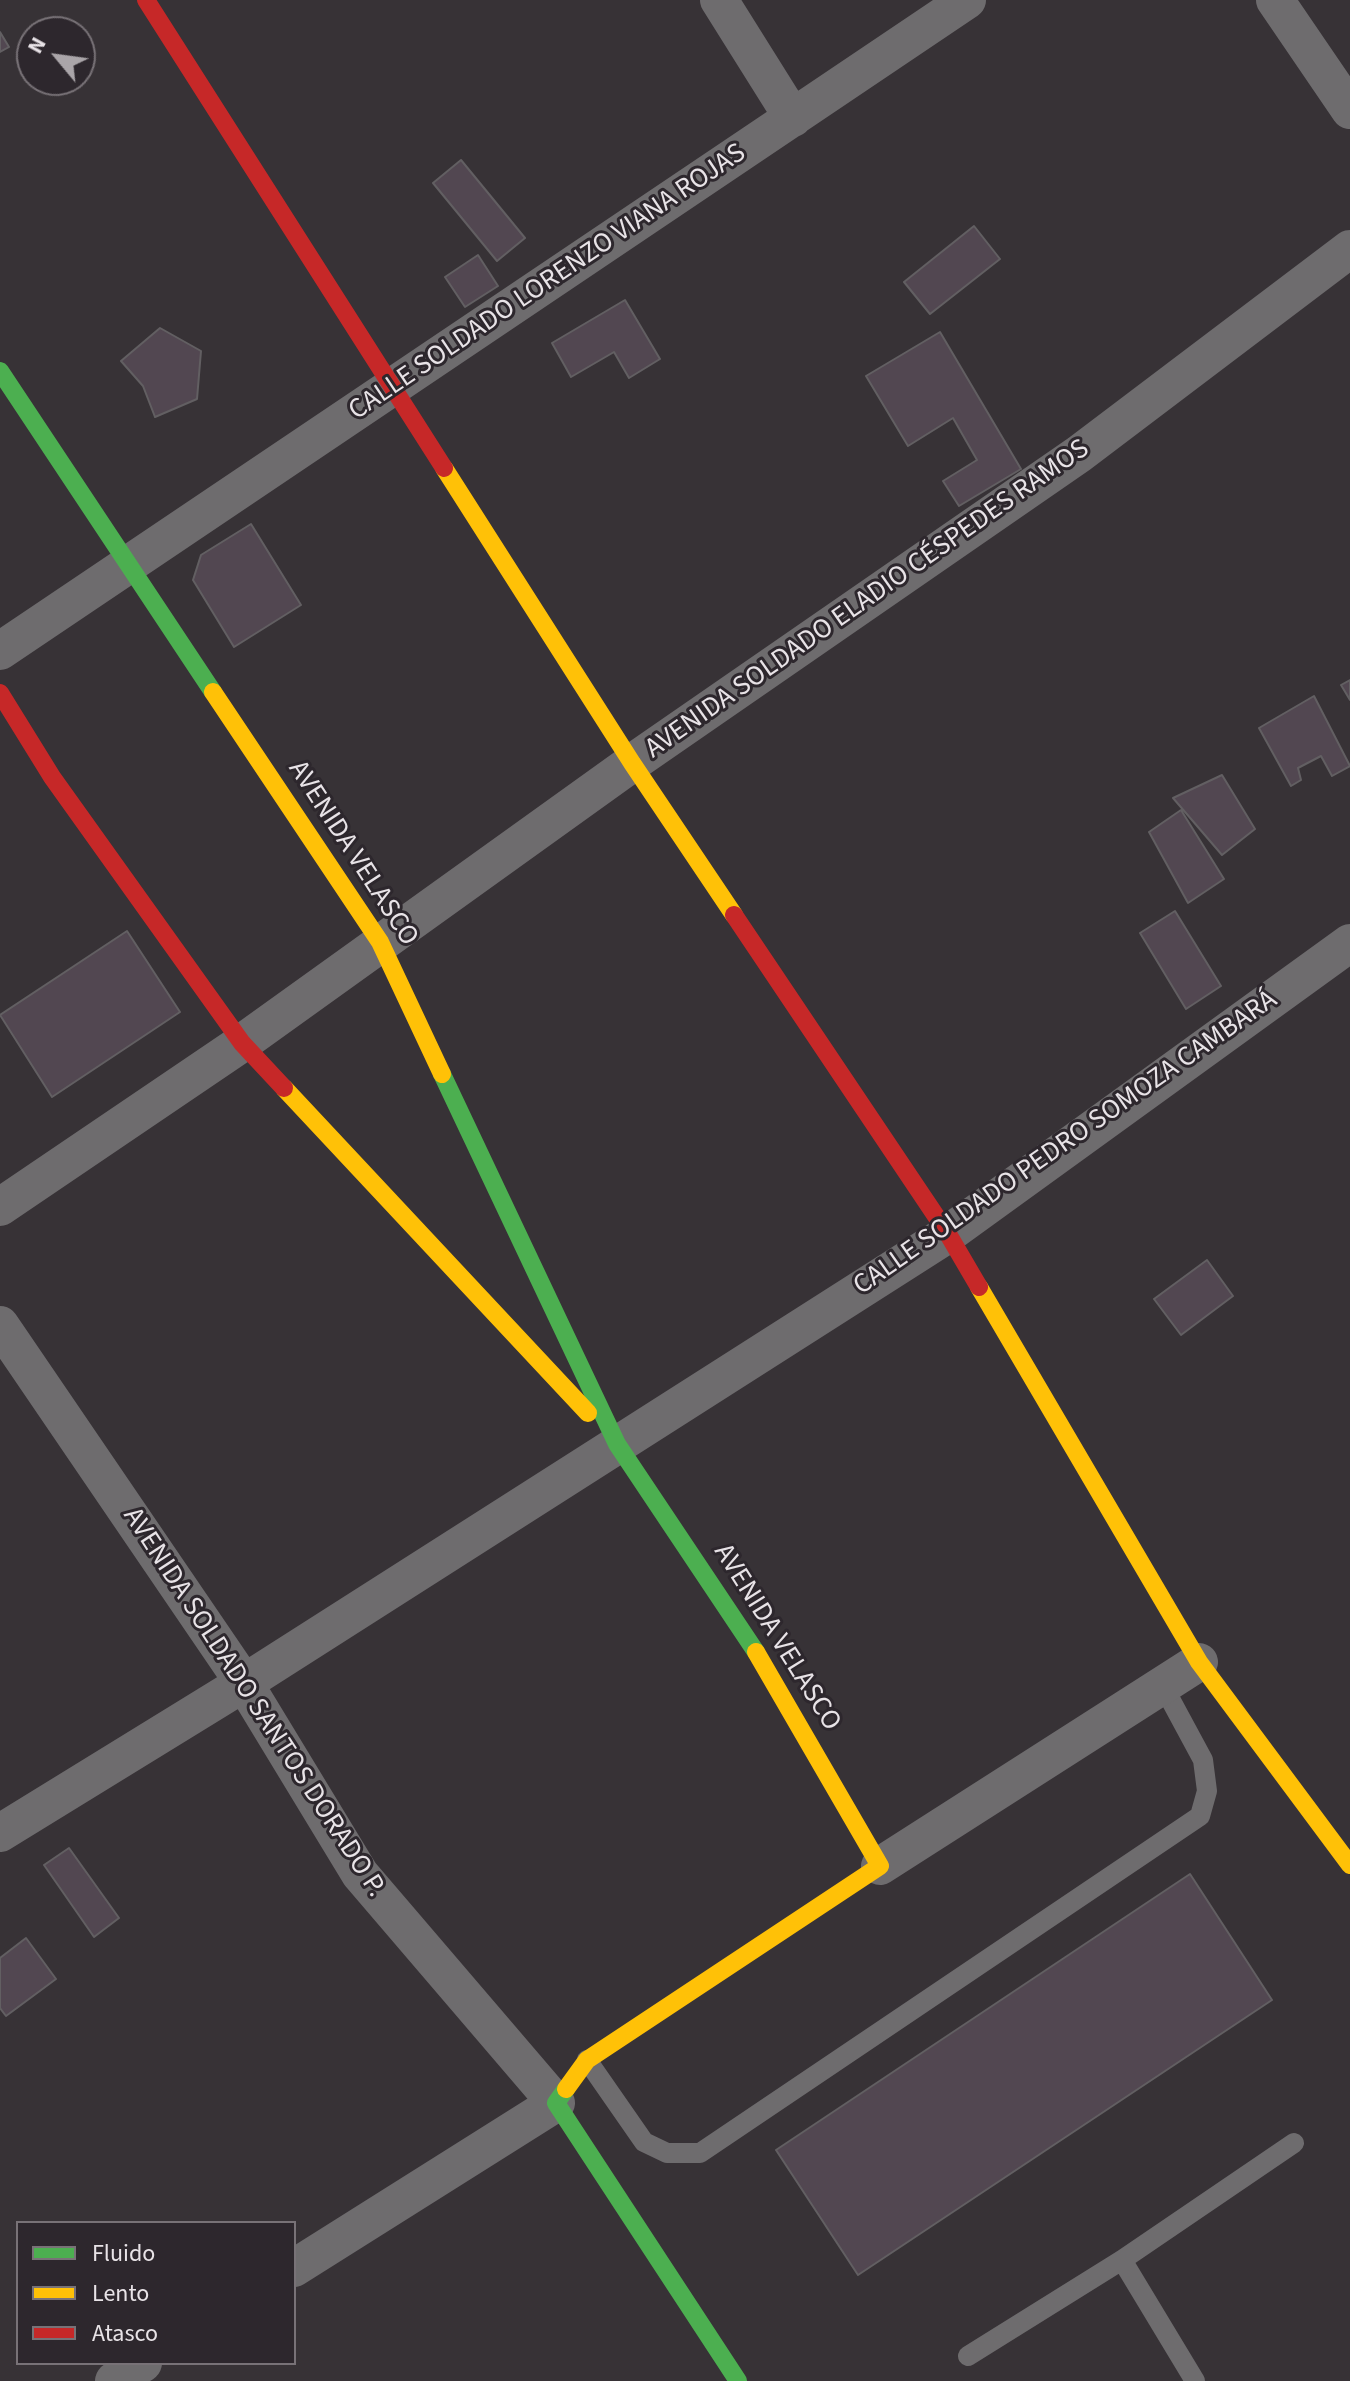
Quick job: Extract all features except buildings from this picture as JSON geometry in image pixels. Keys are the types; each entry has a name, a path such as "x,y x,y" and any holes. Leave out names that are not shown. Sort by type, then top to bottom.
{"street":[{"path":"146,0 632,763 948,1234 1199,1662 1350,1865"},
{"path":"719,0 793,118"},
{"name":"CALLE SOLDADO LORENZO VIANA ROJAS","path":"0,651 967,0"},
{"path":"1275,0 1350,110"},
{"name":"AVENIDA SOLDADO ELADIO CÉSPEDES RAMOS","path":"0,1207 242,1043 632,763 1079,454 1350,249"},
{"name":"AVENIDA VELASCO","path":"0,371 380,942 617,1444 755,1650 880,1866"},
{"name":"AVENIDA VELASCO","path":"0,693 52,777 242,1043 617,1444"},
{"name":"CALLE SOLDADO PEDRO SOMOZA CAMBARÁ","path":"0,1833 244,1683 948,1234 1350,943"},
{"name":"AVENIDA SOLDADO SANTOS DORADO P.","path":"0,1325 244,1683 360,1874 556,2103"},
{"path":"296,2267 556,2103 587,2060 880,1866 1199,1662"},
{"path":"556,2103 738,2381"},
{"path":"114,2381 140,2365"}],"lane":[{"path":"587,2060 644,2142 667,2153 700,2153 1200,1816 1207,1791 1203,1760 1162,1684"},
{"path":"968,2356 1122,2260 1294,2143"},
{"path":"1122,2260 1195,2381"}],"traffic: fast":[{"path":"0,371 213,692"},
{"path":"442,1074 617,1444 756,1652"},
{"path":"566,2089 556,2103 738,2381"}],"traffic: slow":[{"path":"444,468 632,763 734,915"},
{"path":"213,692 380,942 442,1074"},
{"path":"284,1088 588,1413"},
{"path":"979,1287 1199,1662 1350,1865"},
{"path":"566,2089 587,2060 880,1866 756,1652"}],"traffic: jam":[{"path":"146,0 444,468"},
{"path":"0,693 52,777 242,1043 284,1088"},
{"path":"734,915 948,1234 979,1287"}]}
